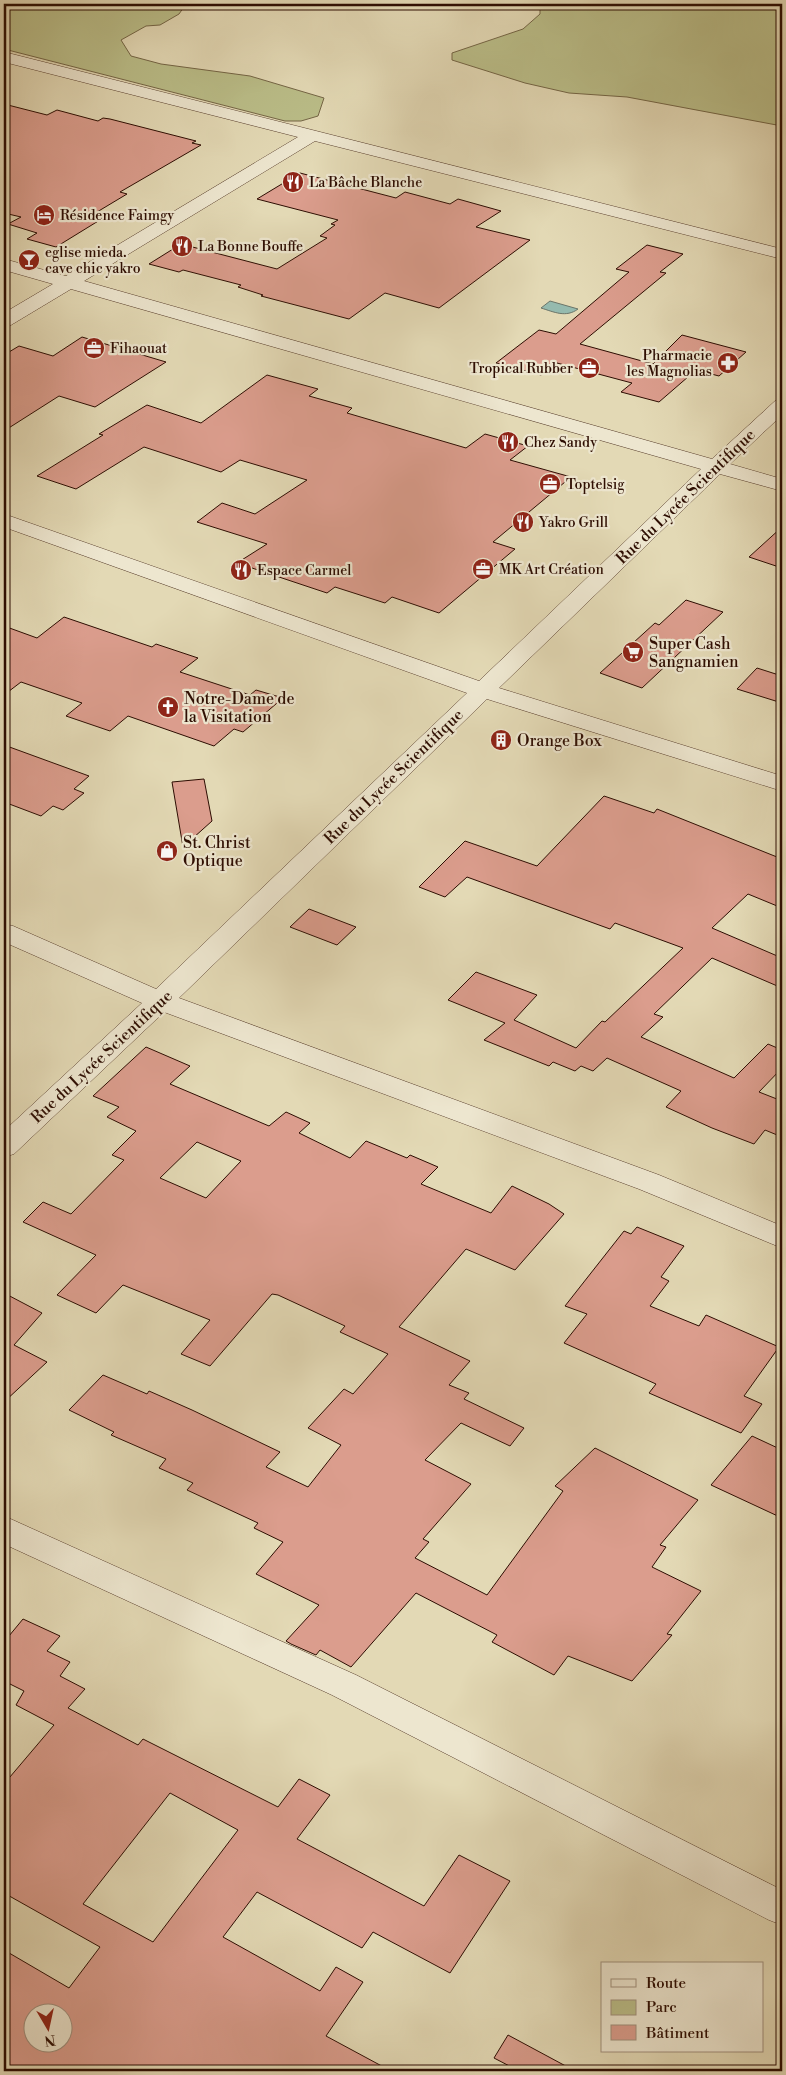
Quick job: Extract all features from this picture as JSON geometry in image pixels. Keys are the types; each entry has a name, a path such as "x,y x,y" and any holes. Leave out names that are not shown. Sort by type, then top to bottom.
{"street":[{"path":"4,57 782,254"},
{"path":"4,321 313,135"},
{"path":"4,264 782,485"},
{"name":"Rue du Lycée Scientifique","path":"4,1146 160,1001 481,690 782,405"},
{"path":"4,520 481,690 782,784"},
{"path":"4,932 160,1001 649,1182 782,1238"},
{"path":"4,1529 344,1685 782,1908"}],"green space":[{"path":"4,4 186,4 179,14 160,25 146,26 121,40 131,56 161,64 250,76 324,98 318,116 301,121 285,121 4,49"},
{"path":"540,4 782,4 782,126 627,97 569,93 525,83 452,60 452,53 523,29 540,14"}],"water":[{"path":"550,301 578,309 564,314 541,308"}],"building":[{"path":"4,104 47,115 57,110 98,121 103,118 110,119 196,141 192,143 201,145 120,192 127,194 97,212 108,215 56,247 27,239 37,233 8,224 21,217 4,213"},
{"path":"300,173 396,198 405,192 450,204 458,199 501,211 476,227 530,240 439,308 385,293 349,319 261,296 263,295 238,287 241,285 183,270 179,272 149,264 181,244 277,269 327,238 320,236 335,225 331,224 338,220 257,199"},
{"path":"647,245 683,254 660,272 666,273 580,344 653,364 682,335 746,352 719,376 696,370 659,402 621,392 632,383 557,363 541,375 496,363 539,330 556,334 629,272 616,269"},
{"path":"82,337 166,362 95,407 59,396 4,431 4,355 19,346 53,356"},
{"path":"267,375 318,389 309,396 352,408 347,413 466,448 485,434 528,446 510,460 571,477 493,542 515,549 439,613 392,597 385,603 335,587 327,593 237,563 267,544 197,522 222,503 255,514 307,480 240,460 221,472 144,447 76,489 37,476 103,435 99,434 147,405 201,423"},
{"path":"782,527 782,568 749,557"},
{"path":"686,600 723,612 642,688 600,673 655,623 659,625"},
{"path":"64,617 152,647 156,644 198,658 180,672 250,695 256,690 283,698 243,732 234,729 214,746 128,716 110,731 66,716 82,703 21,682 4,695 4,626 37,638"},
{"path":"757,668 782,676 782,703 737,689"},
{"path":"4,745 89,776 74,789 84,793 63,810 53,806 41,816 4,802"},
{"path":"204,779 212,821 183,847 172,782"},
{"path":"604,796 654,813 657,809 782,859 782,908 748,894 712,928 782,958 782,988 712,958 654,1014 663,1017 641,1037 734,1078 768,1044 782,1050 782,1068 759,1092 782,1101 782,1137 765,1130 754,1144 712,1128 666,1107 681,1091 607,1058 593,1071 581,1066 575,1071 553,1062 549,1066 484,1040 505,1023 448,1000 476,972 537,995 514,1020 576,1048 602,1021 605,1022 683,948 615,923 610,929 467,877 445,897 419,887 465,841 537,866"},
{"path":"309,909 356,927 337,945 290,927"},
{"path":"146,1047 190,1066 170,1084 269,1126 286,1112 310,1123 299,1133 350,1158 366,1141 407,1158 410,1155 438,1167 421,1184 491,1213 512,1186 549,1204 564,1214 515,1270 466,1249 399,1327 470,1361 449,1385 469,1393 464,1399 524,1428 510,1446 461,1423 425,1460 471,1484 423,1539 429,1542 415,1558 487,1595 563,1491 555,1486 595,1448 698,1500 660,1545 666,1547 652,1567 701,1591 667,1634 672,1635 632,1681 568,1656 554,1675 492,1642 497,1635 416,1593 351,1667 320,1650 316,1655 291,1644 286,1641 319,1605 256,1574 283,1542 254,1528 258,1523 187,1490 193,1483 159,1468 166,1459 111,1435 114,1432 69,1410 103,1375 147,1394 149,1391 280,1452 266,1467 308,1487 341,1445 308,1428 344,1389 353,1394 388,1354 340,1332 345,1326 272,1294 210,1366 181,1354 210,1320 123,1285 96,1313 57,1295 96,1255 23,1222 43,1202 71,1214 124,1160 112,1155 136,1131 107,1117 119,1107 93,1096","holes":["197,1142 241,1161 206,1198 160,1178"]},
{"path":"637,1227 684,1246 661,1277 669,1281 650,1306 699,1326 706,1315 779,1347 744,1396 762,1404 741,1433 649,1393 656,1384 564,1343 587,1314 565,1306 624,1231 631,1234"},
{"path":"4,1293 42,1313 14,1345 47,1362 4,1402"},
{"path":"752,1436 782,1450 782,1518 711,1485"},
{"path":"23,1619 60,1636 47,1651 70,1662 60,1676 85,1689 68,1708 138,1745 143,1739 278,1807 299,1779 330,1795 297,1839 424,1906 459,1855 510,1881 450,1973 373,1932 362,1948 257,1892 223,1937 320,1991 336,1967 363,1982 326,2036 391,2071 4,2071 4,1950 69,1988 100,1947 4,1893 4,1784 54,1725 16,1705 24,1691 4,1681 4,1642","holes":["170,1793 238,1830 153,1942 83,1904"]},
{"path":"508,2035 575,2071 519,2071 494,2058"}],"place":[{"name":"La Bâche Blanche","path":"293,182"},
{"name":"Résidence Faimgy","path":"44,215"},
{"name":"La Bonne Bouffe","path":"182,246"},
{"name":"eglise mieda. cave chic yakro","path":"29,260"},
{"name":"Fihaouat","path":"94,348"},
{"name":"Pharmacie les Magnolias","path":"728,363"},
{"name":"Tropical Rubber","path":"589,368"},
{"name":"Chez Sandy","path":"508,442"},
{"name":"Toptelsig","path":"550,484"},
{"name":"Yakro Grill","path":"523,522"},
{"name":"MK Art Création","path":"483,569"},
{"name":"Espace Carmel","path":"241,570"},
{"name":"Super Cash Sangnamien","path":"633,652"},
{"name":"Notre-Dame de la Visitation","path":"168,707"},
{"name":"Orange Box","path":"501,740"},
{"name":"St. Christ Optique","path":"167,851"}]}
